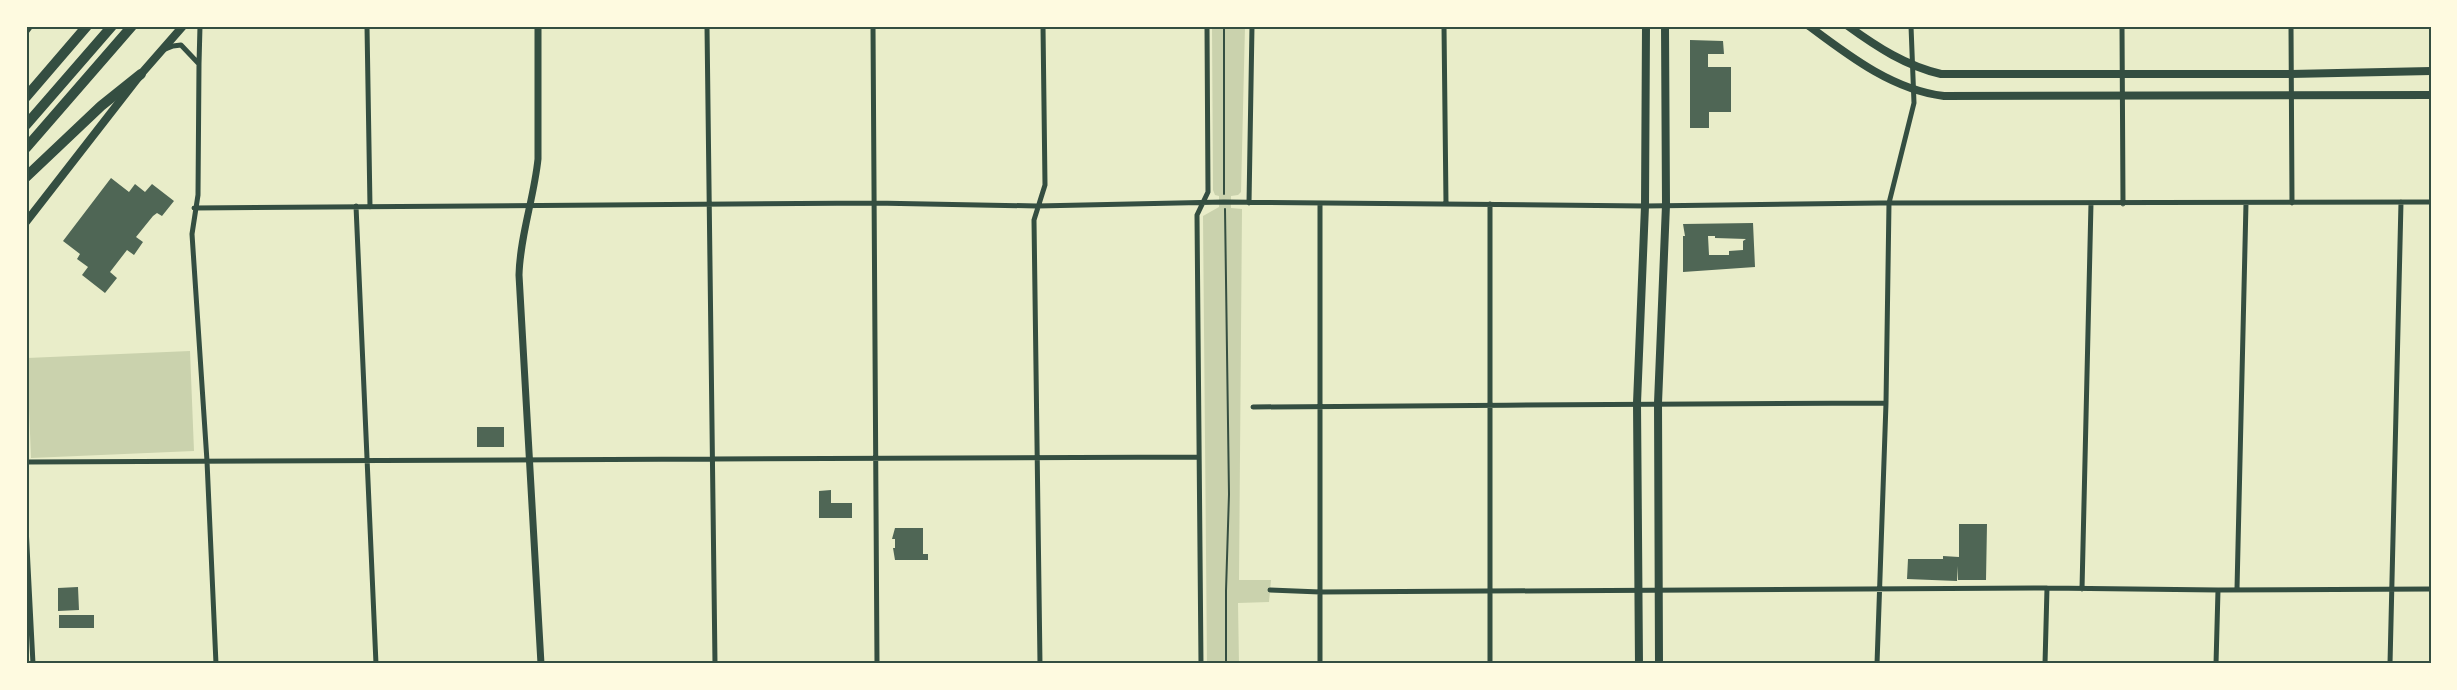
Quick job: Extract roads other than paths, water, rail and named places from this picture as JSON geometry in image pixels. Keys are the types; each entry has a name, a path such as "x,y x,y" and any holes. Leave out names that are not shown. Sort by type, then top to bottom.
{"highway":[{"path":"26,97 87,26"},
{"path":"26,118 106,26"},
{"path":"26,125 112,26"},
{"path":"26,148 132,26"},
{"path":"26,177 101,106 142,74"}],"main road":[{"path":"26,222 142,74 183,26"},
{"path":"1639,664 1637,403 1645,206 1646,26"},
{"path":"1660,664 1658,403 1666,206 1665,26"},
{"path":"1809,26 1872,69 1914,90 1930,94 1958,97 2431,95"},
{"path":"1848,26 1874,45 1912,65 1941,74 1958,76 2018,73 2291,74 2431,71"}],"street":[{"path":"200,26 198,195 194,208 192,234 207,461 216,664"},
{"path":"367,26 370,207"},
{"path":"538,26 538,159 519,275 541,664"},
{"path":"707,26 715,664"},
{"path":"873,26 874,459 877,664"},
{"path":"1040,664 1034,220 1045,185 1043,26"},
{"path":"1202,664 1197,215 1208,192 1207,26"},
{"path":"1249,203 1252,26"},
{"path":"1444,26 1446,204"},
{"path":"1877,664 1886,404 1889,203 1912,116 1914,90 1911,26"},
{"path":"2122,26 2123,204"},
{"path":"2291,26 2292,203"},
{"path":"163,50 181,45 199,64"},
{"path":"2390,664 2401,202"},
{"path":"194,208 709,204 1037,206 1249,203 1666,206 1889,203 2431,202"},
{"path":"2082,590 2091,203"},
{"path":"2237,589 2246,203"},
{"path":"1320,204 1320,664"},
{"path":"1490,204 1490,664"},
{"path":"356,206 376,664"},
{"path":"1254,407 1637,403 1886,404"},
{"path":"26,462 1037,457 1199,458"},
{"path":"26,527 33,664"},
{"path":"2045,664 2046,588"},
{"path":"1270,590 1320,592 1659,589 2431,589"},
{"path":"2216,664 2218,590"}]}
